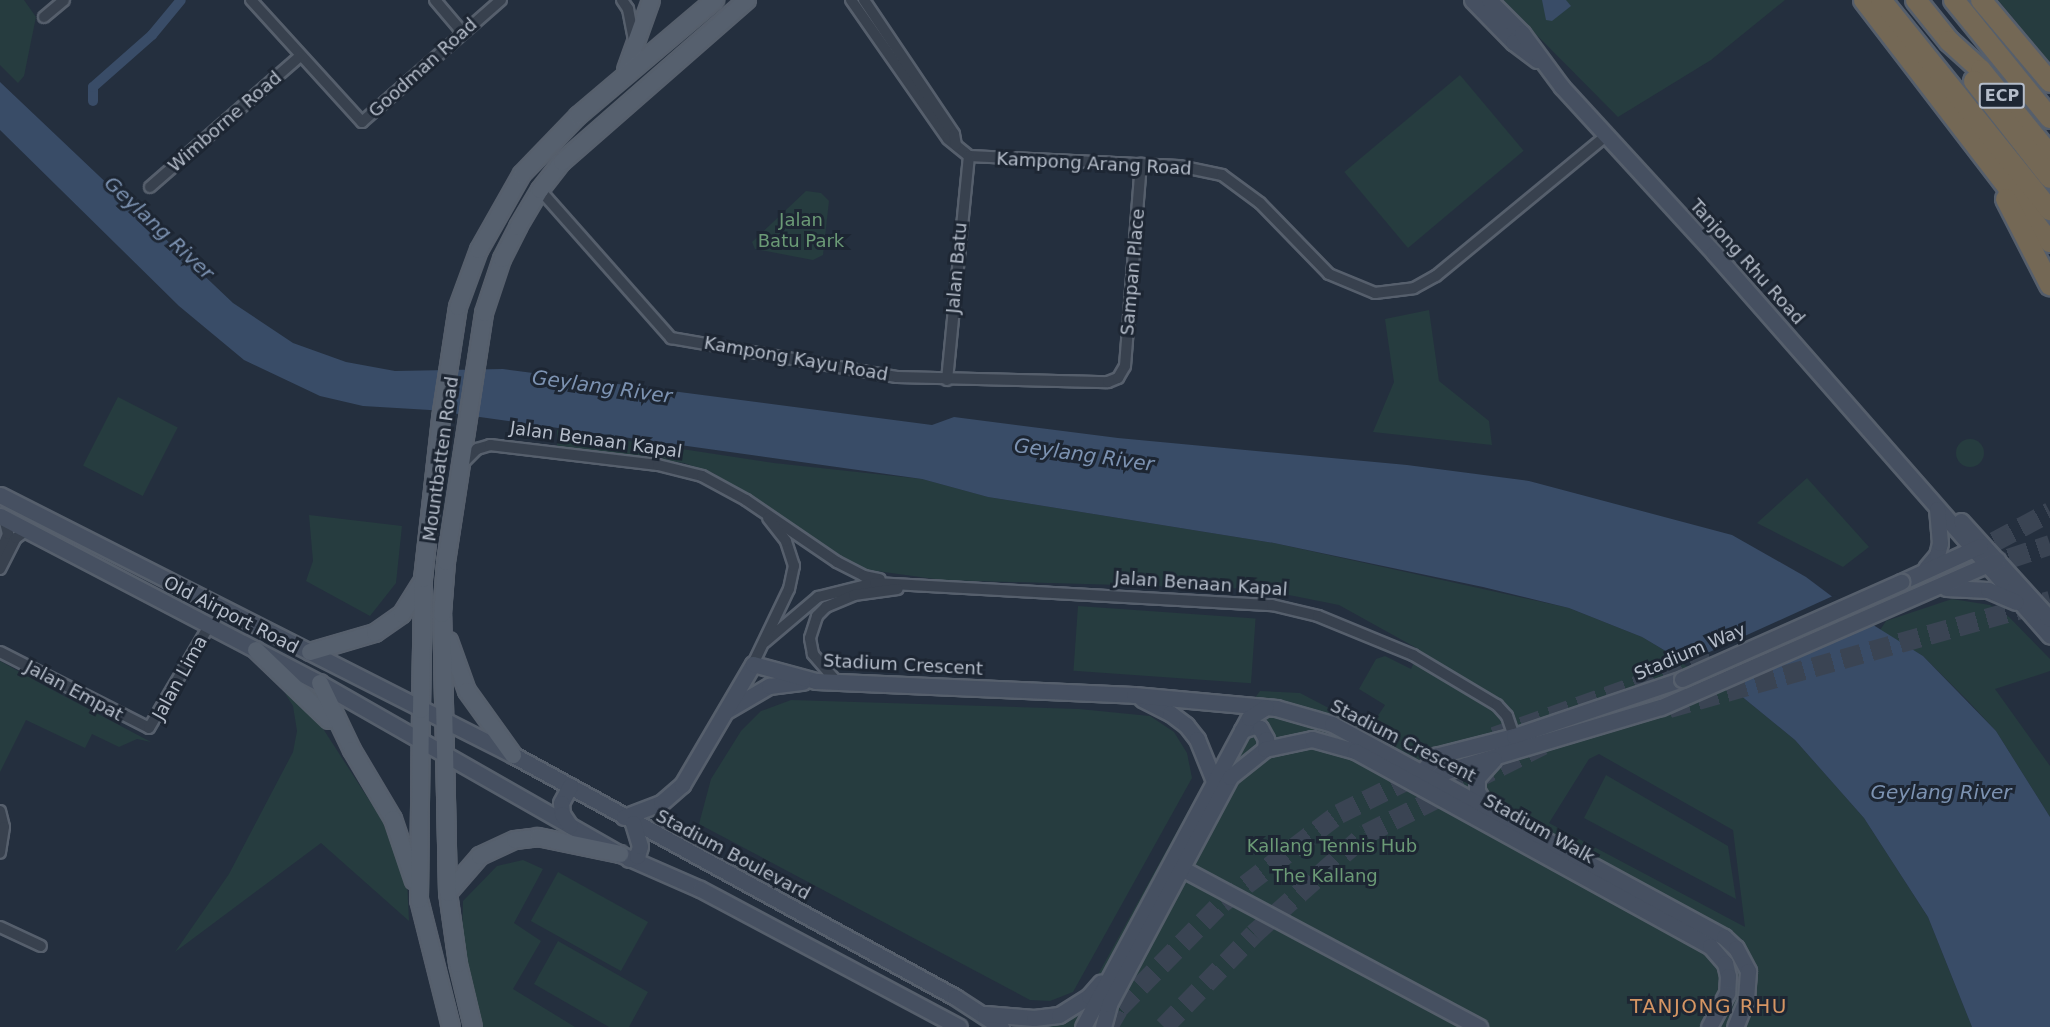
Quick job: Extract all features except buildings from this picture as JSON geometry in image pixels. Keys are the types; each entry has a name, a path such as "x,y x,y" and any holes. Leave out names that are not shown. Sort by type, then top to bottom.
{"highway":[{"path":"1864,0 2050,242"},
{"path":"1881,0 2050,210"},
{"name":"ECP","path":"1916,0 1950,41 1981,70 2050,155"},
{"name":"ECP","path":"1954,0 2042,100 2050,118"},
{"path":"1981,0 2050,82"},
{"path":"1950,41 1992,106 2050,178"},
{"path":"1959,124 2025,231 2050,285"}],"main road":[{"path":"623,76 635,53 651,0"},
{"name":"Mountbatten Road","path":"451,1027 419,900 421,710 423,579 441,418 459,307 496,215 548,145 623,76 715,0"},
{"name":"Mountbatten Road","path":"473,1027 458,964 448,893 443,752 442,614 465,422 484,313 502,259 540,190 593,131 747,0"},
{"path":"310,652 375,633 402,614 423,579"},
{"path":"442,614 459,675 513,755"},
{"path":"256,650 320,708 352,750"},
{"path":"320,683 352,750 393,819 419,900"},
{"path":"448,893 480,856 514,840 538,837 625,857"}],"street":[{"path":"44,17 64,0"},
{"name":"Goodman Road","path":"251,0 362,122 501,0"},
{"path":"435,0 462,32"},
{"path":"622,0 628,9 635,53"},
{"path":"851,0 948,139 969,156"},
{"path":"864,0 954,134 956,145"},
{"name":"Tanjong Rhu Road","path":"1472,0 1513,42 1542,63"},
{"name":"Tanjong Rhu Road","path":"1489,0 1522,33 1542,63 1937,509 1979,546"},
{"name":"Wimborne Road","path":"150,187 300,56"},
{"name":"Kampong Arang Road","path":"969,156 1179,166 1225,176 1260,203 1329,274 1358,288 1387,293 1414,288 1436,276 1606,136"},
{"name":"Jalan Batu","path":"947,380 969,156"},
{"name":"Sampan Place","path":"1118,378 1125,366 1141,164"},
{"name":"Kampong Kayu Road","path":"540,190 670,338 856,370 947,380 1108,382 1118,378"},
{"name":"Jalan Benaan Kapal","path":"459,467 477,449 490,445 658,465 702,476 864,576 916,587"},
{"name":"Tanjong Rhu Road","path":"1921,489 1939,500 1992,562 2025,609 2050,636"},
{"name":"Old Airport Road","path":"0,495 443,722"},
{"path":"1922,573 1937,555 1940,543 1937,509"},
{"name":"Jalan Benaan Kapal","path":"721,714 765,642 789,589 794,566 786,542 762,511"},
{"path":"0,553 8,534 2,517"},
{"name":"Old Airport Road","path":"2,517 320,683 443,752"},
{"path":"0,569 16,538 27,530"},
{"name":"Stadium Way","path":"1423,782 1435,756 1514,736 1682,679 1979,546"},
{"name":"Tanjong Rhu Road","path":"1992,562 2050,619"},
{"name":"Stadium Way","path":"1423,782 1661,706 1908,599 1940,588 1992,562"},
{"name":"Jalan Benaan Kapal","path":"765,642 801,608 829,592 874,583 1272,605 1318,616 1413,654 1497,705 1507,716 1514,736"},
{"path":"837,682 813,654 810,638 817,616 826,607 854,595 916,587"},
{"path":"1940,588 1988,590 2025,609"},
{"name":"Jalan Lima","path":"149,728 209,626"},
{"name":"Jalan Empat","path":"0,652 149,728"},
{"name":"Stadium Crescent","path":"753,664 816,681 1134,695 1266,707 1332,724 1423,782 1486,806 1724,937 1736,948 1748,971 1746,1000 1735,1027"},
{"path":"625,857 637,856 641,842 629,820 661,803 682,785 721,714 769,686 816,681"},
{"path":"1134,695 1170,712 1186,725 1197,739 1215,781 1218,799"},
{"path":"1083,1027 1242,730 1255,712 1266,707"},
{"name":"Stadium Boulevard","path":"443,722 513,755 570,786 982,1013 1001,1027"},
{"path":"1242,730 1260,728 1266,739 1265,748"},
{"name":"Stadium Walk","path":"1103,1027 1109,1004 1230,777 1265,748 1301,740 1330,743 1355,751 1423,782 1710,946 1725,963 1728,976 1727,993 1709,1027"},
{"path":"443,752 625,857 700,889 952,1024"},
{"path":"1486,806 1477,790 1477,778 1496,758"},
{"path":"570,786 562,798 561,810 571,827"},
{"path":"0,811 4,827 0,853"},
{"path":"1181,868 1479,1027"},
{"path":"0,927 41,946"},
{"path":"982,1013 1020,1018 1059,1015 1089,996 1120,958"}],"green space":[{"path":"0,0 24,0 36,17 24,76 18,83 0,65"},
{"path":"1502,0 1785,0 1711,60 1618,117"},
{"path":"1998,0 2050,0 2050,63"},
{"path":"1460,75 1524,151 1408,248 1344,172"},
{"name":"Jalan Batu Park","path":"806,191 821,193 829,201 823,255 813,260 755,249 752,242"},
{"path":"1429,310 1439,381 1489,421 1492,445 1373,432 1394,382 1385,319"},
{"path":"118,397 178,427 143,496 83,466"},
{"path":"557,430 774,463 922,479 988,497 1274,543 1569,608 1642,637 1740,695 1795,740 1864,818 1928,917 1972,1027 1034,1027 1054,1021 1094,982 1238,720 1260,691 1300,693 1369,729 1385,705 1359,689 1376,659 1385,656 1411,669 1420,650 1339,605 1259,589 942,580 862,569 713,473 684,463 557,447","holes":["1599,754 1733,830 1745,927 1549,823 1589,759"]},
{"path":"1970,439 1980,443 1984,453 1980,463 1970,467 1960,463 1956,453 1960,443"},
{"path":"1807,478 1869,547 1843,567 1757,523"},
{"path":"309,515 402,526 396,583 370,616 306,581 313,561"},
{"path":"1952,599 1990,605 2009,617 2050,659 2050,671 1995,689 2050,766 2050,817 1996,731 1923,656 1880,630 1886,621"},
{"path":"1078,606 1256,618 1251,683 1073,671"},
{"path":"0,661 151,742 137,739 119,747 92,734 85,748 26,720 0,772"},
{"path":"267,676 284,685 311,710 382,820 398,849 407,880 409,921 321,843 175,952 229,874 293,752 297,731 293,706 280,685"},
{"path":"791,700 1079,709 1150,716 1174,732 1187,753 1192,778 1073,992 1050,1001 1030,1000 699,824 711,779 741,731 761,711"},
{"path":"1606,775 1728,846 1736,899 1584,818"},
{"path":"523,860 543,869 514,923 541,941 513,989 575,1027 479,1027 461,969 463,901 497,866"},
{"path":"558,872 648,922 621,971 531,921"},
{"path":"558,941 648,992 629,1027 609,1027 534,984"}],"water":[{"path":"1542,0 1566,0 1571,6 1552,21 1546,20"},
{"name":"Geylang River","path":"0,82 233,303 293,343 346,362 395,371 503,369 932,425 954,417 1118,438 1407,465 1529,481 1732,535 1806,577 1854,613 1923,656 1996,731 2050,817 2050,1027 1972,1027 1928,917 1864,818 1795,740 1740,695 1642,637 1569,608 1483,587 1274,543 988,497 922,479 430,410 363,406 320,396 244,360 179,306 0,130"}],"pier":[{"path":"1835,595 1874,623 1725,689 1683,664"}],"waterway":[{"path":"93,101 93,87 152,35 181,0"}],"tunnel":[{"path":"1968,556 2050,512"},
{"path":"1981,568 2050,545"},
{"path":"1831,619 1917,590"},
{"path":"1669,708 2050,601"},
{"path":"1494,737 1715,658"},
{"path":"1164,1027 1254,934 1366,834 1543,745"},
{"path":"1108,1027 1119,1008 1222,903 1339,814 1468,750"}],"district":[{"name":"TANJONG RHU","path":"1709,1006"}],"park label":[{"name":"Kallang Tennis Hub","path":"1332,846"},
{"name":"The Kallang","path":"1325,876"}]}
